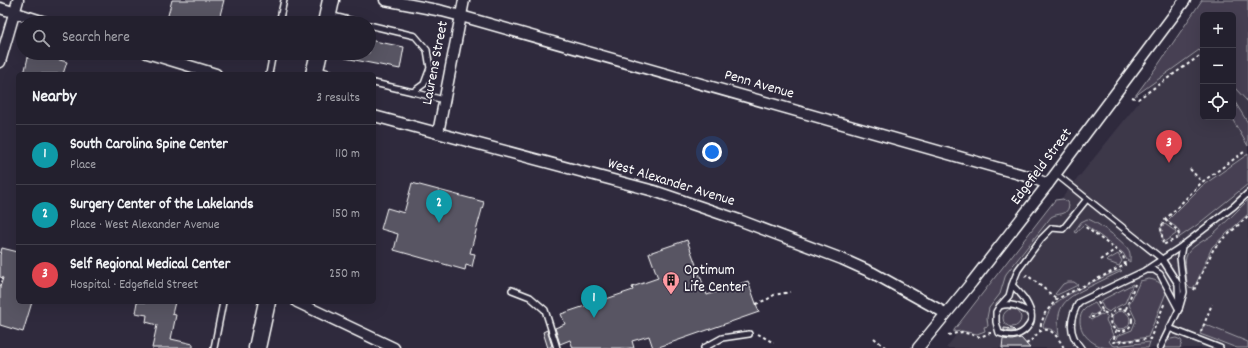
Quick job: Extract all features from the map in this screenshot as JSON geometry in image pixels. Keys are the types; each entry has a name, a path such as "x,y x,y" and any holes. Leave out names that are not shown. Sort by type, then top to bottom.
{"main road":[{"path":"314,71 317,60"},
{"path":"258,348 267,304"}],"street":[{"path":"0,62 18,0"},
{"name":"Penn Avenue","path":"385,0 461,16 1022,175 1048,184"},
{"name":"Laurens Street","path":"438,132 464,0"},
{"name":"Edgefield Street","path":"918,348 945,313 972,282 1056,174 1185,0"},
{"path":"0,8 25,16"},
{"path":"170,60 209,72"},
{"name":"West Alexander Avenue","path":"376,116 654,191 739,220 842,259 873,273 945,313"},
{"path":"301,304 394,348"}],"lane":[{"path":"281,16 284,0"},
{"path":"328,13 338,16"},
{"path":"376,27 416,36 427,50 430,68 424,84 413,92"},
{"path":"269,72 272,60"},
{"path":"376,83 444,100"},
{"path":"1056,174 1162,259 1178,284 1180,299 1179,309 1160,348"},
{"path":"1081,348 1074,340 1071,326 1074,312 1079,302 1146,270 1182,246 1234,206 1248,193"},
{"path":"1014,287 1025,298 1031,313 1032,321 1025,332 1019,335 1003,334 999,332 996,322 996,312 999,306 1009,296 1014,287 1018,270 1041,239 1052,228 1063,229 1087,199"},
{"path":"1180,299 1184,292 1180,258 1182,246"},
{"path":"1146,270 1154,270 1160,274 1179,309"},
{"path":"512,290 530,297 546,310 557,348"},
{"path":"214,348 223,304"},
{"path":"999,306 1011,304 1031,313"},
{"path":"1169,328 1220,348"},
{"path":"704,348 722,338 751,333"}],"path":[{"path":"1132,97 1138,99 1200,55"},
{"path":"1164,220 1177,230 1179,235 1176,239 1163,245 1161,227 1164,220 1202,182 1244,152"},
{"path":"1190,169 1202,182"},
{"path":"1194,290 1214,248 1248,216"},
{"path":"1040,332 1040,324 1046,313 1057,299 1126,265 1123,255 1084,226"},
{"path":"1100,260 1116,249"},
{"path":"1014,287 1027,275 1057,299"},
{"path":"1126,309 1136,284"},
{"path":"756,304 768,300 774,295 790,292"},
{"path":"1095,294 1098,304 1103,311 1110,315"},
{"path":"1116,330 1114,342 1150,339 1165,301"},
{"path":"1198,340 1212,304"},
{"path":"1118,308 1126,309 1132,318 1130,326 1124,331 1116,330 1109,322 1110,315 1118,308"},
{"path":"1091,317 1103,311"},
{"path":"1026,344 1032,341 1043,330 1055,333 1064,348"},
{"path":"948,335 962,332 980,337 990,333 996,338"},
{"path":"751,333 774,342"},
{"path":"874,338 886,348"}],"shaded area":[{"path":"1202,0 1248,0 1248,102 1236,89 1236,12 1200,12 1200,51 1199,50 1135,96"},
{"path":"1248,0 1248,348 946,348 1053,209 1135,107 1200,17 1200,120 1236,120 1236,12 1204,12 1206,9"},
{"path":"1236,104 1248,123 1248,146 1233,120 1236,120"},
{"path":"1248,154 1248,184 1177,239 1180,233 1176,227 1167,221 1202,186"},
{"path":"1063,199 1069,206 1066,212 1051,217 1006,274 1000,294 989,308 987,318 988,326 984,327 985,331 977,334 962,331 954,332 954,330 1055,200"},
{"path":"1248,200 1248,214 1212,247 1196,284 1193,288 1189,287 1187,285 1185,260 1190,250 1212,235"},
{"path":"1087,219 1102,227 1128,249 1130,252 1130,262 1123,253 1084,224 1076,233 1074,232 1081,222"},
{"path":"1165,224 1175,231 1176,234 1164,242 1160,228"},
{"path":"1118,254 1122,261 1119,266 1106,261"},
{"path":"1121,270 1122,271 1082,290 1068,299 1061,310 1059,317 1059,336 1053,330 1044,328 1043,326 1046,317 1060,300 1086,285"},
{"path":"1149,279 1160,283 1164,287 1166,293 1148,337 1115,342 1117,336 1132,330 1136,320 1129,305 1140,281"},
{"path":"1074,282 1078,285 1057,295 1055,294 1063,284"},
{"path":"1133,284 1125,303 1109,312 1104,309 1100,301"},
{"path":"1095,303 1100,311 1094,315 1091,314 1089,318 1091,320 1101,314 1108,317 1106,320 1113,335 1109,341 1111,344 1115,346 1150,342 1148,348 1107,348 1097,345 1089,339 1082,331 1080,318 1084,310"},
{"path":"1012,309 1018,312 1021,318 1018,324 1012,327 1006,324 1003,318 1006,312"},
{"path":"1121,311 1127,314 1130,320 1127,326 1121,329 1115,326 1112,320 1115,314"},
{"path":"1204,324 1248,342 1248,348 1237,348 1200,334"},
{"path":"1176,338 1181,340 1182,342 1180,348 1162,348 1165,342"}],"building":[{"path":"172,0 224,0 220,16 168,16"},
{"path":"376,41 404,47 400,69 355,60 376,60"},
{"path":"27,60 60,60 67,62 64,72 24,72"},
{"path":"412,183 484,202 470,253 475,254 472,267 466,265 465,270 394,250 398,234 381,229 387,208 404,213"},
{"name":"Optimum Life Center","path":"687,240 707,295 748,281 759,312 656,348 653,348 649,336 632,341 634,348 573,348 570,340 560,344 555,328 565,324 561,314 633,290 632,287 658,278 649,253"},
{"path":"2,248 16,252 16,304 31,304 23,332 0,325 0,287 3,278 0,277 0,255"},
{"path":"137,304 174,304 172,314 176,315 171,339 193,344 193,348 152,348 157,325 146,322 147,315 135,313"},
{"path":"1004,328 1013,329 1015,331 1004,331"},
{"path":"547,330 552,346 548,348 543,332"},
{"path":"1021,338 1030,348 1002,348 1003,339 1012,340"}],"place":[{"name":"Self Regional Medical Center","path":"1169,163"},
{"name":"Surgery Center of the Lakelands","path":"439,223"},
{"name":"Optimum Life Center","path":"671,295"},
{"name":"South Carolina Spine Center","path":"594,318"}]}
